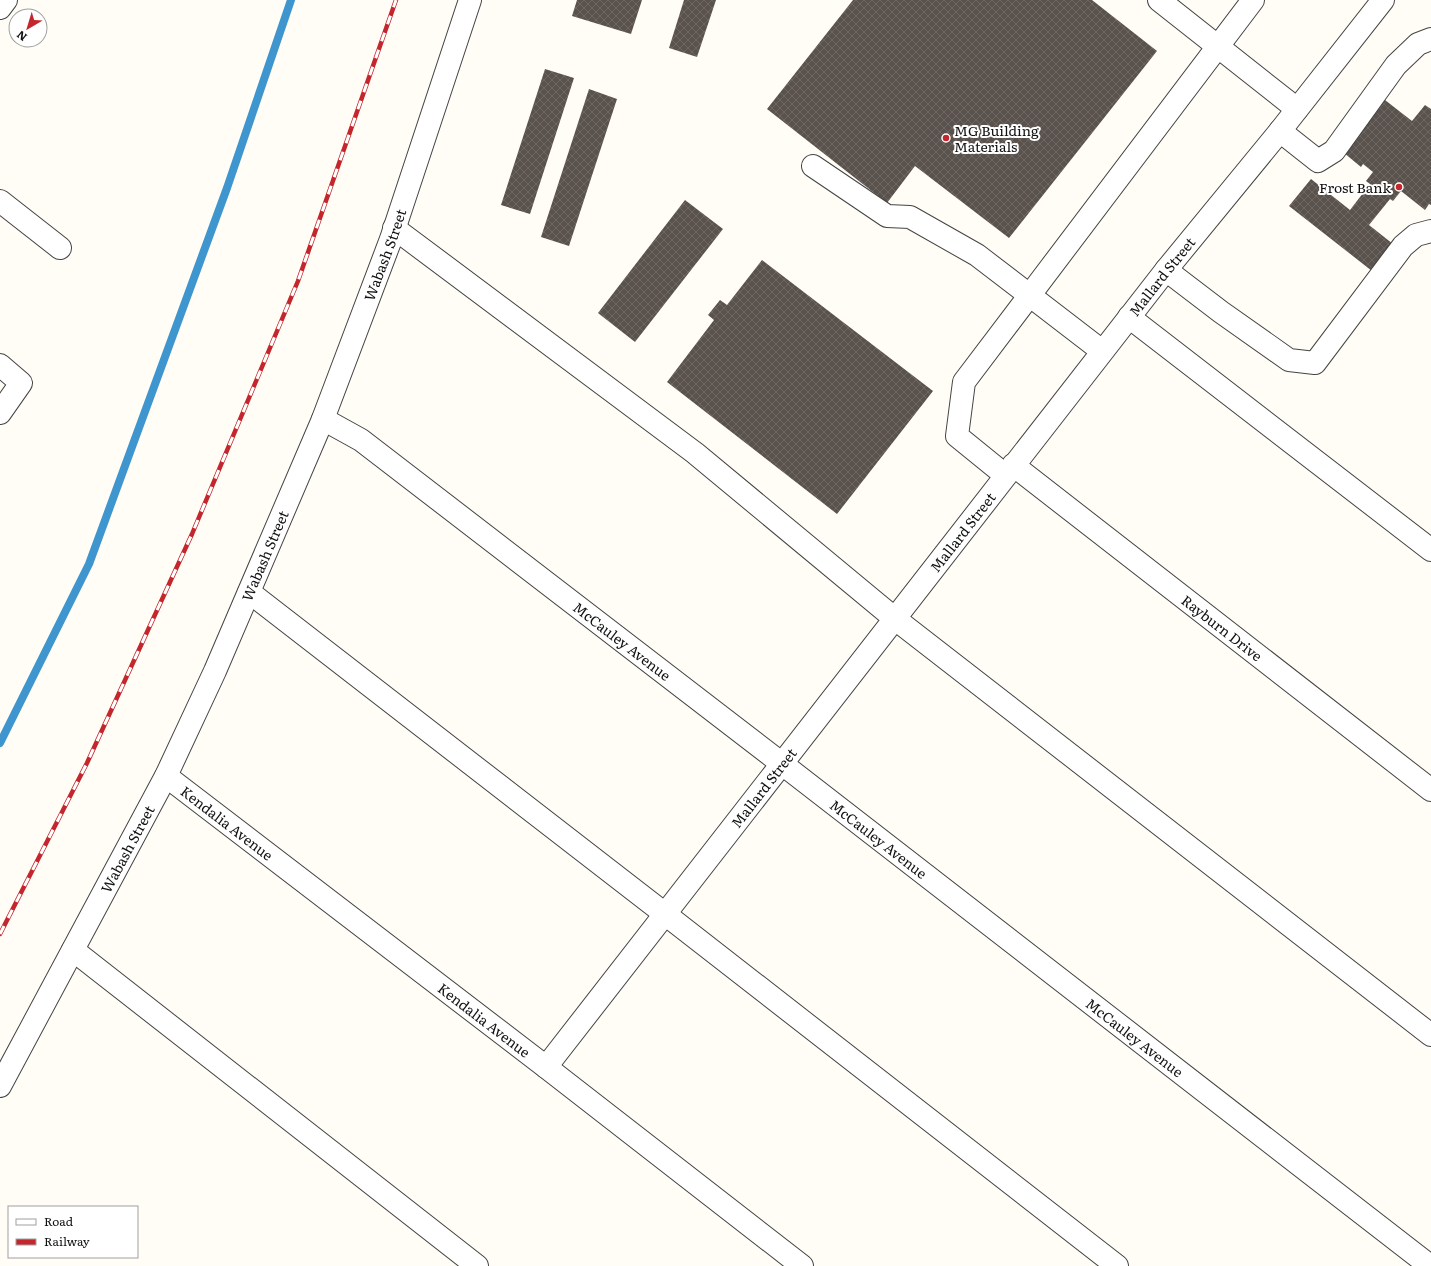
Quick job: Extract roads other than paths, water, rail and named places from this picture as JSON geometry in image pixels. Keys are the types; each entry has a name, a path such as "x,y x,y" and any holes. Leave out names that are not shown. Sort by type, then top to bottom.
{"street":[{"path":"0,8 6,0"},
{"name":"Wabash Street","path":"0,1086 166,776 215,671 323,419 394,228 470,0"},
{"path":"1159,0 1297,110"},
{"path":"1029,295 1253,0"},
{"name":"Mallard Street","path":"546,1067 1102,351 1297,110 1383,0"},
{"path":"1280,131 1318,161 1323,158 1334,151 1396,65 1424,41"},
{"path":"812,166 887,216 910,217 977,255 1102,351"},
{"path":"0,201 60,248"},
{"path":"394,228 695,453 894,618 1431,1035"},
{"path":"1166,270 1221,312 1289,360 1315,363 1404,246 1416,236 1431,231"},
{"name":"Rayburn Drive","path":"1029,295 964,382 957,436 1009,470 1431,790"},
{"path":"1129,317 1431,550"},
{"path":"0,365 21,382 0,413"},
{"name":"McCauley Avenue","path":"323,419 361,440 781,763 1430,1266"},
{"path":"249,592 1117,1266"},
{"name":"Kendalia Avenue","path":"166,776 546,1067 802,1266"},
{"path":"73,950 477,1266"}],"waterway":[{"path":"0,743 89,564 227,188 291,0"}],"railway":[{"path":"0,934 87,763 192,534 298,281 396,0"}],"place":[{"name":"MG Building Materials","path":"946,138"},
{"name":"Frost Bank","path":"1399,187"}]}
